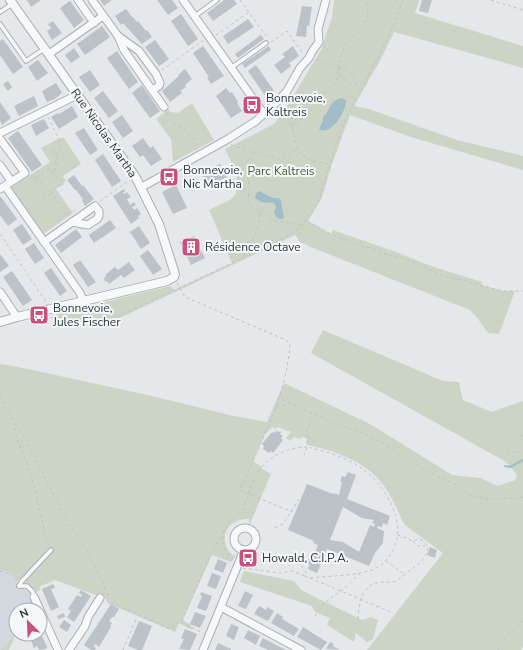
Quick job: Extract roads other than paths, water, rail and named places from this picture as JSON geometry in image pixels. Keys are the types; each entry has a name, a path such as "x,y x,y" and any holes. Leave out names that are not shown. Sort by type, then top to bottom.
{"street":[{"path":"78,0 94,23"},
{"path":"92,0 118,36 124,50 164,107"},
{"path":"183,0 264,114"},
{"path":"142,187 228,139 264,114 287,91 300,68 309,58 319,42 318,29 326,0"},
{"name":"Rue Nicolas Martha","path":"11,2 142,187 163,234 174,268 174,277 167,281 83,301"},
{"path":"47,51 103,16"},
{"path":"118,36 139,51 156,74 160,83 159,86 152,90"},
{"path":"0,133 77,95"},
{"path":"0,139 25,173 2,187 24,213 80,294 83,301 0,322"},
{"path":"0,165 12,182"},
{"path":"44,242 72,222 95,206 98,211 99,216 97,219 88,224 72,222"},
{"path":"0,292 17,317"},
{"path":"203,650 244,550"},
{"path":"34,597 36,602"},
{"path":"69,650 86,626 88,617 104,599"},
{"path":"221,607 301,650"},
{"path":"48,628 58,650"}],"lane":[{"path":"194,16 217,0"},
{"path":"0,12 11,2"},
{"path":"0,24 26,61 47,51"},
{"path":"231,68 266,43"},
{"path":"34,597 33,592 27,586 19,586 51,550"}],"water":[{"path":"342,98 346,100 346,105 337,122 333,126 323,131 319,129 323,121 323,117 332,103"},
{"path":"259,191 271,197 279,198 281,201 284,218 280,219 276,217 274,212 276,207 274,203 259,201 255,197"}],"waterway":[{"path":"505,466 510,467 523,460"}],"place":[{"name":"Bonnevoie, Kaltreis","path":"252,105"},
{"name":"Bonnevoie, Nic Martha","path":"169,177"},
{"name":"Résidence Octave","path":"191,247"},
{"name":"Bonnevoie, Jules Fischer","path":"39,315"},
{"name":"Howald, C.I.P.A.","path":"248,558"}],"park label":[{"name":"Parc Kaltreis","path":"281,171"}]}
